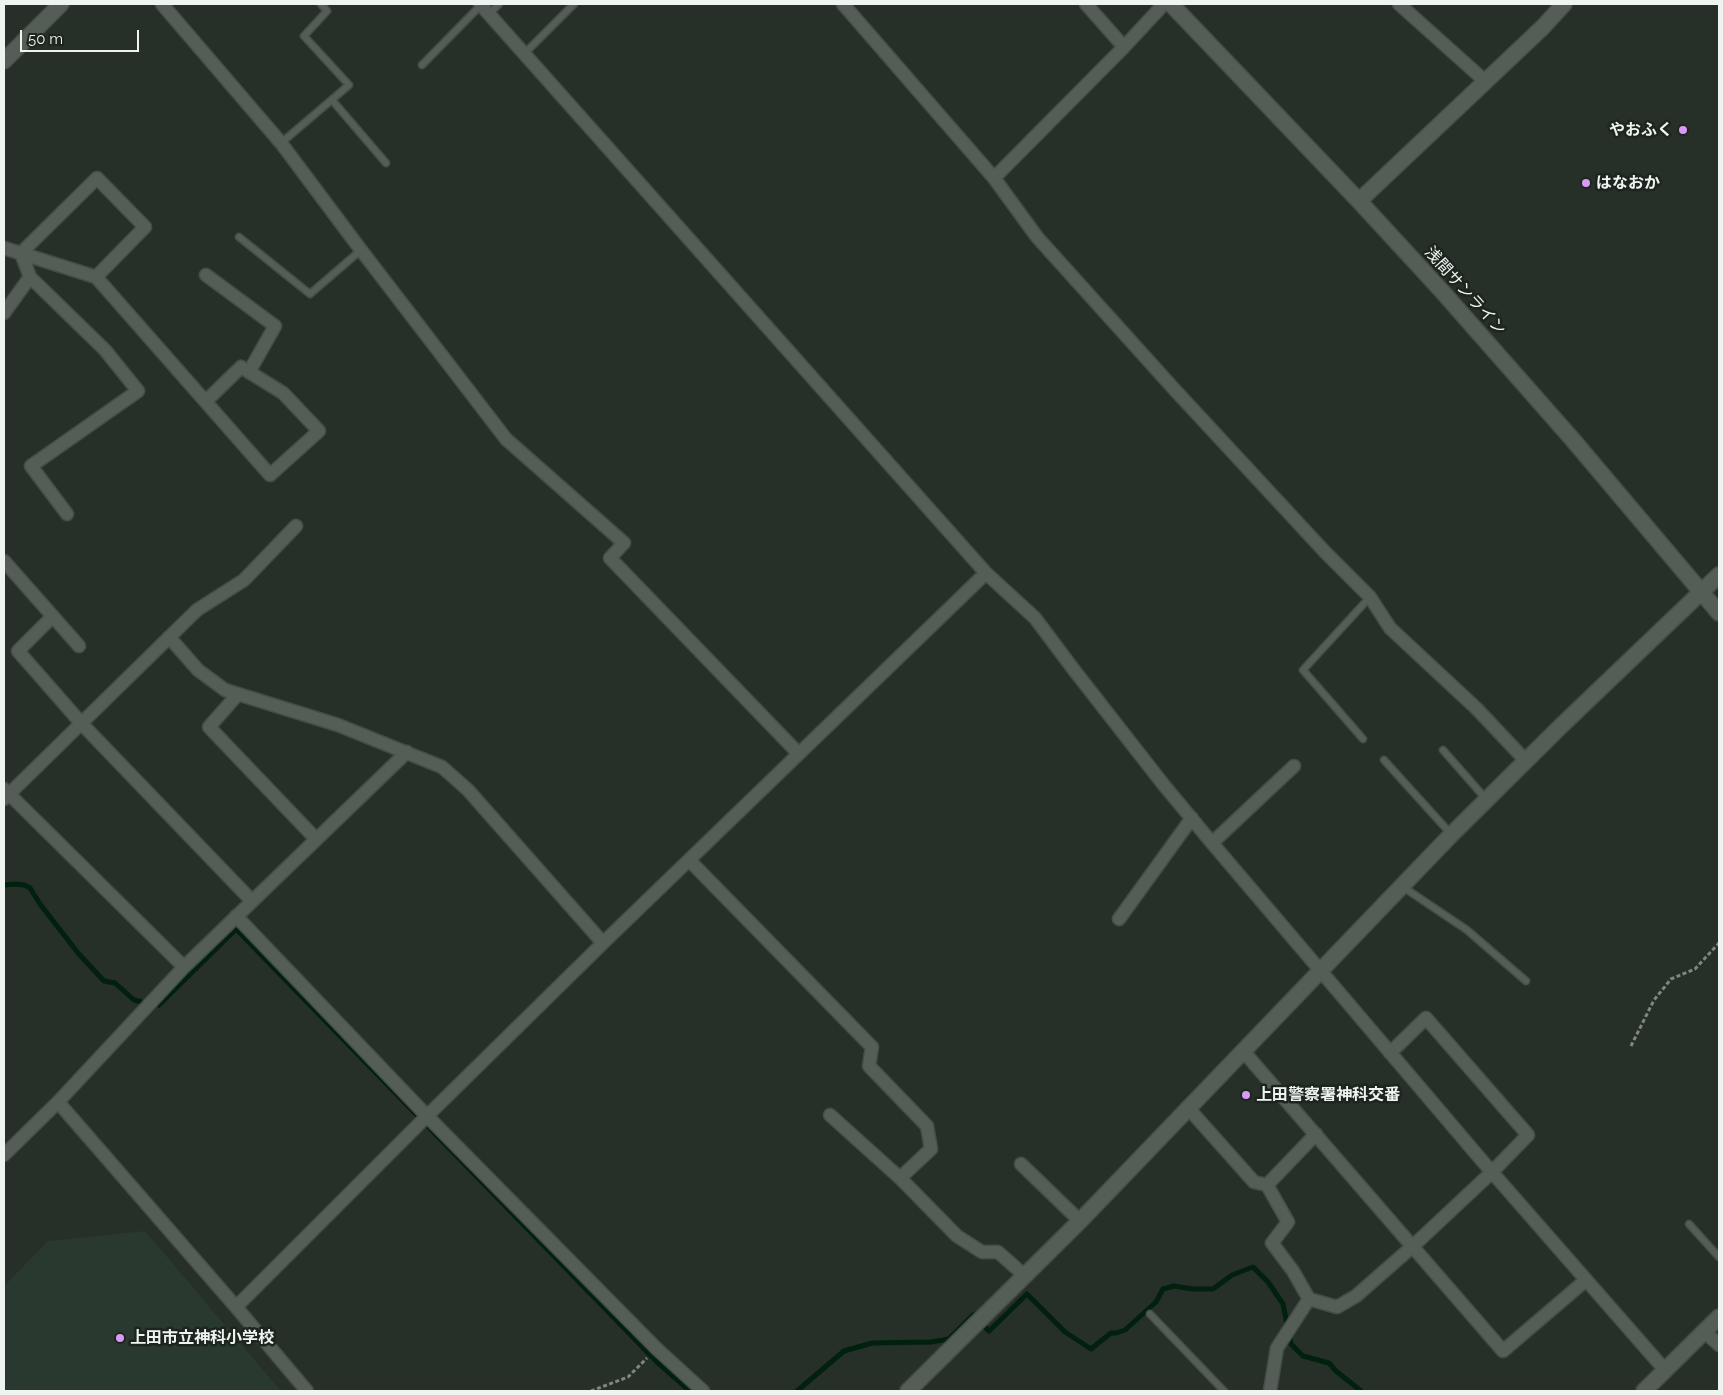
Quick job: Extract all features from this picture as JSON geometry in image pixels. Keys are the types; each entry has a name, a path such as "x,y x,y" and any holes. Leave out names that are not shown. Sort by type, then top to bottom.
{"street":[{"path":"4,61 60,4"},
{"path":"162,4 281,143 506,439 624,543 610,558 798,754"},
{"path":"843,4 994,178 1038,238 1213,431 1325,552 1370,597 1390,628 1477,709 1526,761"},
{"path":"1086,4 1124,47"},
{"path":"994,178 1164,4"},
{"name":"浅間サンライン","path":"1171,4 1359,200 1440,289 1573,440 1719,614"},
{"path":"1399,4 1485,81"},
{"path":"1359,200 1543,27 1564,4"},
{"path":"483,8 986,573 1035,618 1080,678 1212,843 1320,972 1665,1370"},
{"path":"21,253 96,178 145,227 96,277"},
{"path":"4,248 96,277 270,475 319,431 283,393 241,367 206,401"},
{"path":"21,253 30,277 105,350 138,391 31,466 66,514"},
{"path":"206,275 274,326 249,372"},
{"path":"4,313 30,277"},
{"path":"184,967 6,794 197,610 244,580 296,526"},
{"path":"4,561 78,646"},
{"path":"236,1307 603,943 986,573"},
{"path":"908,1391 1080,1221 1451,835 1719,575"},
{"path":"52,617 18,651 80,723 252,901"},
{"path":"169,637 198,670 225,690 338,725 442,767 468,790 603,943"},
{"path":"238,694 208,727 316,839"},
{"path":"4,1155 58,1102 184,967 407,752"},
{"path":"1212,843 1294,766"},
{"path":"1119,919 1192,818"},
{"path":"689,860 872,1047 869,1066 927,1126 931,1149 901,1179"},
{"path":"236,916 427,1116 657,1349 703,1391"},
{"path":"1189,1109 1254,1182 1267,1185 1288,1222 1272,1243 1293,1271 1309,1299 1337,1306 1356,1296 1412,1246 1492,1172 1528,1135 1426,1018 1390,1053"},
{"path":"1244,1052 1503,1351 1586,1280"},
{"path":"58,1102 307,1391"},
{"path":"830,1115 901,1179 957,1236 982,1252 998,1252 1025,1276"},
{"path":"1267,1185 1316,1134"},
{"path":"1021,1164 1080,1221"},
{"path":"1270,1391 1277,1348 1309,1299"},
{"path":"1644,1391 1719,1318"},
{"path":"1704,1331 1719,1345"}],"lane":[{"path":"281,143 349,85 304,36 327,11 321,4"},
{"path":"422,66 483,8 499,4"},
{"path":"524,54 574,4"},
{"path":"332,100 386,163"},
{"path":"239,237 310,294 361,250"},
{"path":"1363,739 1303,670 1370,597"},
{"path":"1443,750 1487,800"},
{"path":"1384,760 1451,835"},
{"path":"1403,887 1467,930 1526,981"},
{"path":"1689,1224 1719,1257"},
{"path":"1150,1314 1224,1391"}],"path":[{"path":"1631,1046 1654,1000 1672,980 1695,969 1719,943"},
{"path":"591,1391 628,1377 657,1349"}],"shaded area":[{"name":"上田市立神科小学校","path":"145,1231 281,1391 4,1391 4,1286 48,1241"}],"waterway":[{"path":"4,885 24,885 30,888 78,953 104,981 115,983 134,1000 142,1002"},
{"path":"159,1005 236,929 657,1362 690,1391"},
{"path":"797,1391 844,1351 872,1343 931,1342 949,1339 973,1315 989,1331 1027,1294 1065,1332 1091,1349 1111,1333 1125,1330 1156,1302 1163,1289 1174,1286 1192,1289 1213,1289 1232,1275 1253,1267 1268,1282 1283,1304 1291,1344 1303,1356 1329,1363 1361,1391"}],"place":[{"name":"やおふく","path":"1683,130"},
{"name":"はなおか","path":"1586,183"},
{"name":"上田警察署神科交番","path":"1246,1095"},
{"name":"上田市立神科小学校","path":"120,1338"}]}
